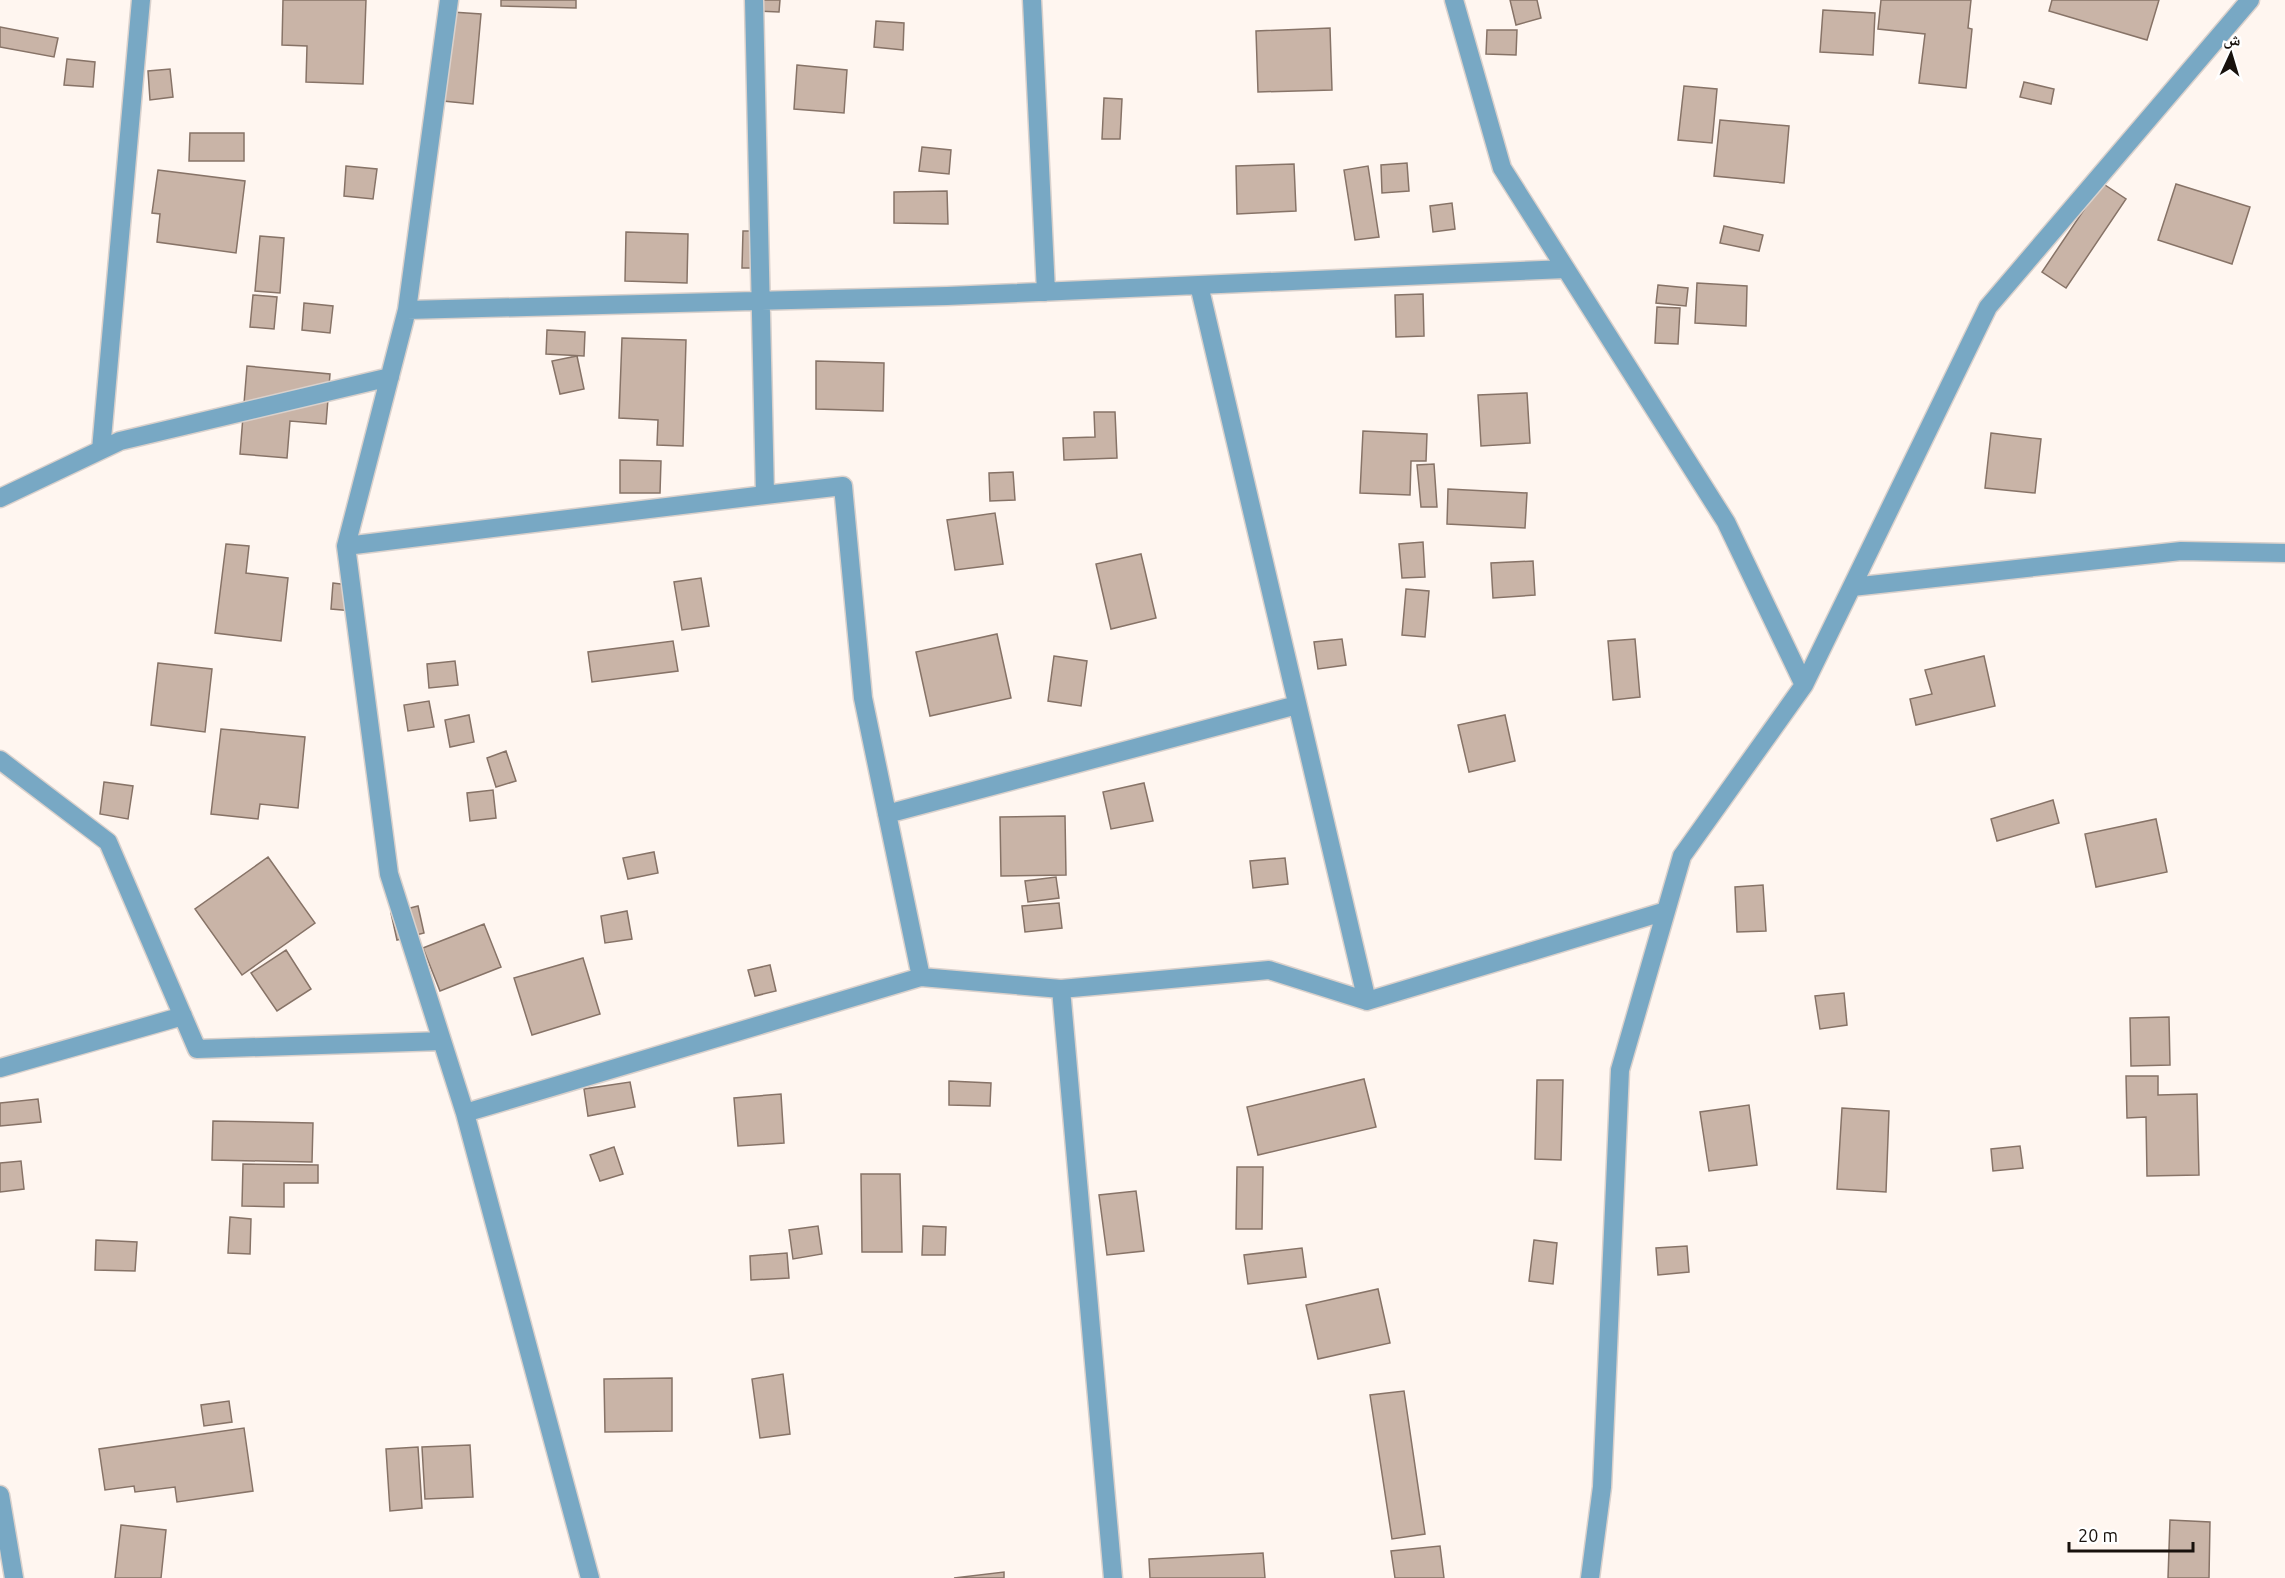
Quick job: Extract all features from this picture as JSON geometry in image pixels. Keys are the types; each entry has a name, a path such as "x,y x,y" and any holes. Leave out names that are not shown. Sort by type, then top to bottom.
{"street":[{"path":"101,450 141,0"},
{"path":"449,0 407,310 346,546 389,874 465,1113 590,1578"},
{"path":"754,0 765,495"},
{"path":"1032,0 1046,292"},
{"path":"1454,0 1502,168 1726,522 1804,686"},
{"path":"1590,1578 1602,1487 1620,1070 1682,856 1804,686 1988,307 2250,0"},
{"path":"407,310 1046,292 1566,269"},
{"path":"1199,285 1367,1001"},
{"path":"0,498 120,441 390,377"},
{"path":"346,546 843,486 863,698 921,977"},
{"path":"1852,587 2181,551 2285,553"},
{"path":"887,814 1297,705"},
{"path":"0,760 108,842 197,1048 442,1041"},
{"path":"465,1113 921,977 1061,989 1269,970 1367,1001 1666,911"},
{"path":"1061,989 1113,1578"},
{"path":"0,1068 183,1016"},
{"path":"0,1495 14,1578"}],"building":[{"path":"283,0 366,0 363,84 306,82 307,46 282,45"},
{"path":"501,0 576,0 576,8 501,6"},
{"path":"753,0 780,0 779,12 752,11"},
{"path":"1510,0 1537,0 1541,18 1516,25"},
{"path":"1881,0 1971,0 1968,28 1972,29 1966,88 1919,83 1925,34 1878,29"},
{"path":"2052,0 2159,0 2147,40 2049,11"},
{"path":"1823,10 1875,13 1873,55 1820,52"},
{"path":"452,12 481,14 473,104 443,101"},
{"path":"876,21 904,23 903,50 874,47"},
{"path":"0,27 58,38 54,57 0,47"},
{"path":"1330,28 1332,90 1258,92 1256,31"},
{"path":"1487,30 1517,30 1516,55 1486,54"},
{"path":"67,59 95,62 93,87 64,85"},
{"path":"797,65 847,70 844,113 794,109"},
{"path":"170,69 173,97 150,100 148,71"},
{"path":"2024,82 2054,89 2051,104 2020,97"},
{"path":"1684,86 1717,89 1712,143 1678,140"},
{"path":"1104,98 1122,99 1120,139 1102,139"},
{"path":"1720,120 1789,126 1784,183 1714,176"},
{"path":"190,133 244,133 244,161 189,161"},
{"path":"922,147 951,150 949,174 919,171"},
{"path":"1407,163 1409,191 1382,193 1381,165"},
{"path":"1294,164 1296,211 1237,214 1236,166"},
{"path":"346,166 377,169 373,199 344,196"},
{"path":"1368,166 1379,237 1355,240 1344,170"},
{"path":"158,170 245,181 236,253 157,242 160,214 152,213"},
{"path":"2102,183 2126,199 2066,288 2042,272"},
{"path":"2176,184 2250,207 2232,264 2158,240"},
{"path":"947,191 948,224 894,223 894,192"},
{"path":"1452,203 1455,229 1433,232 1430,206"},
{"path":"1724,226 1763,235 1759,251 1720,243"},
{"path":"743,231 761,231 760,268 742,268"},
{"path":"626,232 688,234 687,283 625,281"},
{"path":"260,236 284,238 280,293 255,291"},
{"path":"1697,283 1747,286 1746,326 1695,323"},
{"path":"1658,285 1688,288 1686,306 1656,303"},
{"path":"1423,294 1424,336 1396,337 1395,295"},
{"path":"253,295 277,297 274,329 250,327"},
{"path":"304,303 333,306 330,333 302,330"},
{"path":"1657,307 1680,308 1678,344 1655,343"},
{"path":"547,330 585,332 584,356 546,354"},
{"path":"622,338 686,340 683,446 657,445 658,420 619,418"},
{"path":"577,356 584,389 560,394 552,361"},
{"path":"816,361 884,363 883,411 816,409"},
{"path":"247,366 330,374 326,424 290,421 287,458 240,454"},
{"path":"1527,393 1530,443 1481,446 1478,395"},
{"path":"1094,412 1115,412 1117,458 1064,460 1063,438 1095,437"},
{"path":"1363,431 1427,434 1426,461 1411,461 1410,495 1360,493"},
{"path":"1991,433 2041,439 2035,493 1985,488"},
{"path":"620,460 661,461 660,493 620,493"},
{"path":"1434,464 1437,507 1421,507 1417,465"},
{"path":"1013,472 1015,500 990,501 989,473"},
{"path":"1448,489 1527,493 1525,528 1447,524"},
{"path":"995,513 1003,564 955,570 947,520"},
{"path":"1423,542 1425,577 1402,578 1399,544"},
{"path":"226,544 249,546 246,573 288,578 281,641 215,633"},
{"path":"1141,554 1156,618 1111,629 1096,564"},
{"path":"1533,561 1535,595 1493,598 1491,563"},
{"path":"701,578 709,626 682,630 674,582"},
{"path":"333,583 356,586 353,611 331,609"},
{"path":"1406,589 1429,591 1425,637 1402,635"},
{"path":"997,634 1011,698 930,716 916,652"},
{"path":"1342,639 1346,665 1318,669 1314,642"},
{"path":"1635,639 1640,697 1613,700 1608,641"},
{"path":"673,641 678,671 592,682 588,652"},
{"path":"1054,656 1087,661 1081,706 1048,701"},
{"path":"1984,656 1995,706 1916,725 1910,699 1932,694 1925,670"},
{"path":"455,661 458,685 429,688 427,664"},
{"path":"158,663 212,669 205,732 151,725"},
{"path":"429,701 434,727 408,731 404,705"},
{"path":"469,715 474,742 450,747 445,720"},
{"path":"1505,715 1515,761 1469,772 1458,725"},
{"path":"221,729 305,737 298,808 260,804 258,819 211,814"},
{"path":"506,751 516,781 496,787 487,758"},
{"path":"104,782 133,786 128,819 100,814"},
{"path":"1144,783 1153,821 1111,829 1103,792"},
{"path":"493,790 496,818 470,821 467,793"},
{"path":"2053,800 2059,823 1997,841 1991,819"},
{"path":"1065,816 1066,875 1001,876 1000,817"},
{"path":"2156,819 2167,872 2096,887 2085,834"},
{"path":"654,852 658,873 628,879 623,858"},
{"path":"268,857 315,923 242,975 195,909"},
{"path":"1285,858 1288,884 1253,888 1250,861"},
{"path":"1056,877 1059,898 1028,902 1025,881"},
{"path":"1763,885 1766,931 1737,932 1735,887"},
{"path":"1059,903 1062,928 1025,932 1022,906"},
{"path":"418,906 424,933 397,940 391,913"},
{"path":"627,911 632,939 605,943 601,916"},
{"path":"484,924 501,967 440,991 423,948"},
{"path":"286,950 311,989 277,1011 251,973"},
{"path":"583,958 600,1014 532,1035 514,978"},
{"path":"770,965 776,991 755,996 748,970"},
{"path":"1844,993 1847,1025 1820,1029 1815,996"},
{"path":"2169,1017 2170,1065 2131,1066 2130,1018"},
{"path":"2126,1076 2158,1076 2158,1095 2197,1094 2199,1175 2147,1176 2146,1117 2127,1118"},
{"path":"1364,1079 1376,1127 1258,1155 1247,1107"},
{"path":"1537,1080 1563,1080 1561,1160 1535,1159"},
{"path":"949,1081 991,1083 990,1106 949,1105"},
{"path":"630,1082 635,1107 588,1116 584,1089"},
{"path":"781,1094 784,1143 738,1146 734,1098"},
{"path":"38,1099 41,1122 0,1126 0,1103"},
{"path":"1749,1105 1757,1165 1709,1171 1700,1112"},
{"path":"1842,1108 1889,1111 1886,1192 1837,1189"},
{"path":"213,1121 313,1123 312,1162 212,1160"},
{"path":"2020,1146 2023,1168 1993,1171 1991,1149"},
{"path":"614,1147 623,1174 600,1181 590,1155"},
{"path":"21,1161 24,1189 0,1192 0,1163"},
{"path":"243,1164 318,1165 318,1183 284,1183 284,1207 242,1206"},
{"path":"1237,1167 1263,1167 1262,1229 1236,1229"},
{"path":"861,1174 900,1174 902,1252 862,1252"},
{"path":"1136,1191 1144,1251 1107,1255 1099,1195"},
{"path":"230,1217 251,1219 250,1254 228,1253"},
{"path":"818,1226 822,1254 793,1259 789,1230"},
{"path":"923,1226 946,1227 945,1255 922,1255"},
{"path":"96,1240 137,1242 135,1271 95,1270"},
{"path":"1534,1240 1557,1243 1553,1284 1529,1281"},
{"path":"1687,1246 1689,1272 1658,1275 1656,1248"},
{"path":"1302,1248 1306,1277 1248,1284 1244,1255"},
{"path":"787,1253 789,1278 751,1280 750,1256"},
{"path":"1378,1289 1390,1343 1318,1359 1306,1305"},
{"path":"783,1374 790,1434 760,1438 752,1379"},
{"path":"672,1378 672,1431 605,1432 604,1379"},
{"path":"1404,1391 1425,1534 1392,1539 1370,1395"},
{"path":"229,1401 232,1422 204,1426 201,1405"},
{"path":"244,1428 253,1491 177,1502 175,1487 135,1492 134,1486 105,1490 99,1449"},
{"path":"470,1445 473,1497 425,1499 422,1447"},
{"path":"418,1447 422,1508 390,1511 386,1449"},
{"path":"2170,1520 2210,1522 2209,1578 2168,1578"},
{"path":"121,1525 166,1530 161,1578 115,1578"},
{"path":"1440,1546 1444,1578 1395,1578 1391,1551"},
{"path":"1263,1553 1265,1578 1150,1578 1149,1559"},
{"path":"1004,1572 1004,1578 954,1578"}]}
